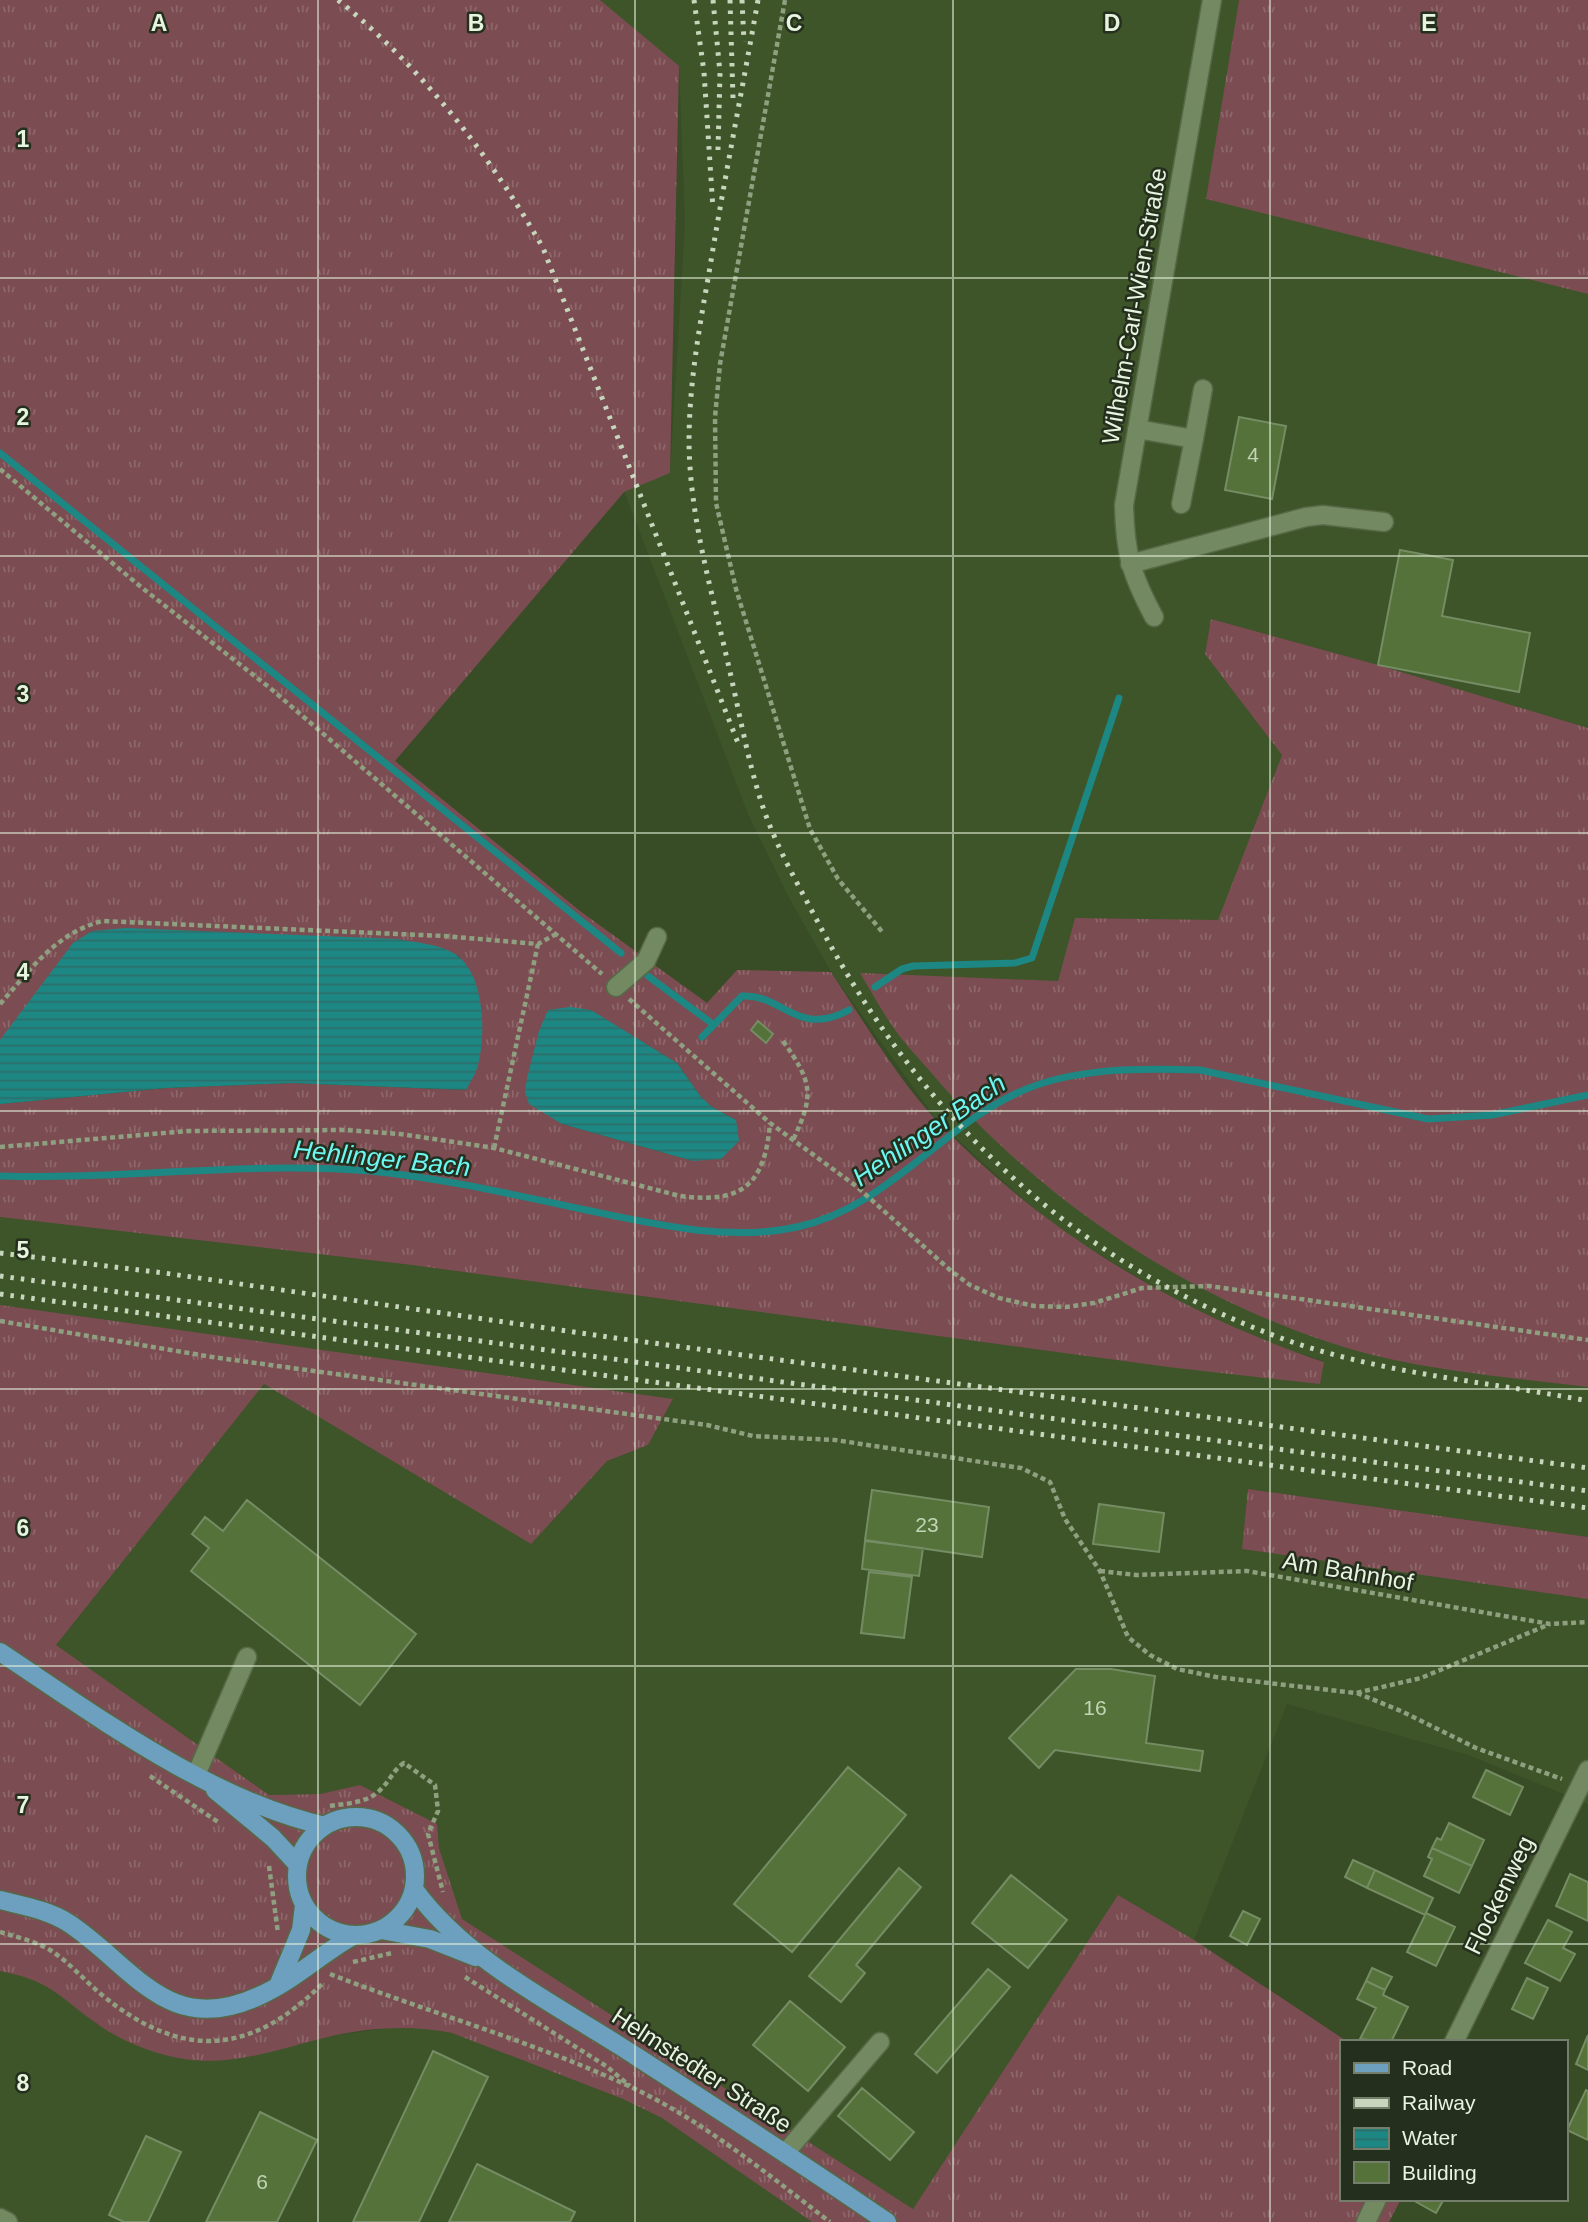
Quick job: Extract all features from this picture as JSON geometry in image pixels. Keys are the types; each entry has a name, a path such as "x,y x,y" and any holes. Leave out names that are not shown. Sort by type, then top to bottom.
{"main road":[{"path":"0,1652 196,1775 273,1838 298,1865"},
{"path":"196,1775 287,1817 325,1826"},
{"path":"0,1900 45,1911 70,1925 142,1986 162,1999 183,2006 206,2009 233,2006 278,1986 353,1936 381,1930 397,1920 408,1906 414,1889 415,1871 411,1854 402,1839 389,1827 357,1817 325,1826 309,1840 298,1865 297,1879 304,1905 301,1930 278,1986"},
{"name":"Helmstedter Straße","path":"414,1889 441,1919 489,1962 786,2152 887,2222"},
{"path":"304,1905 325,1927 353,1936"},
{"name":"Helmstedter Straße","path":"381,1930 430,1939 489,1962"}],"street":[{"name":"Wilhelm-Carl-Wien-Straße","path":"1154,617 1136,583 1125,547 1124,505 1212,0"},
{"path":"1181,504 1203,389"},
{"path":"1137,429 1194,439"},
{"path":"1130,564 1275,523 1315,516 1345,516 1384,523"},
{"path":"616,986 646,961 657,937"},
{"path":"196,1775 247,1657"},
{"name":"Flockenweg","path":"1455,2040 1585,1781"},
{"path":"786,2152 880,2042"},
{"path":"1366,2222 1376,2201"},
{"path":"0,2218 8,2222"}],"path":[{"path":"785,0 720,364 715,417 716,503 736,589 810,829 838,879 884,934"},
{"path":"0,469 141,587 270,688 770,1122 856,1186 971,1286 999,1298 1034,1306 1066,1307 1165,1285 1209,1286 1588,1339"},
{"path":"0,1004 52,944 79,927 102,921 444,936 538,944 556,934"},
{"path":"494,1148 538,944"},
{"path":"783,1041 800,1065 810,1092 808,1106 793,1140"},
{"path":"0,1147 188,1131 283,1130 400,1134 494,1148 680,1196 706,1199 728,1197 759,1172 766,1160 770,1122"},
{"path":"0,1321 212,1357 707,1424 753,1436 835,1440 1021,1468 1050,1482 1065,1519 1100,1571 1128,1637 1150,1655 1177,1669 1216,1677 1356,1693 1401,1711 1476,1748 1585,1781"},
{"name":"Am Bahnhof","path":"1100,1571 1136,1575 1247,1571 1550,1624 1588,1622"},
{"path":"1356,1693 1421,1678 1550,1624"},
{"path":"325,1807 371,1797 382,1789 396,1768 404,1763 435,1785 438,1811 428,1834 448,1908 441,1919"},
{"path":"147,1774 226,1827"},
{"path":"273,1838 265,1857 271,1870 277,1928 279,1939 293,1952"},
{"path":"0,1932 50,1950 131,2017 166,2036 206,2042 238,2038 261,2028 287,2014 331,1974 355,1961 398,1952"},
{"path":"309,1965 493,2031 633,2088 711,2133 830,2222"},
{"path":"464,1976 606,2066 633,2088"}],"shaded area":[{"path":"600,0 1239,0 1206,199 1588,294 1588,728 1378,665 1211,619 1205,654 1282,755 1218,921 1075,918 1058,981 861,974 1040,1181 1141,1253 1271,1321 1330,1342 1389,1358 1468,1372 1588,1387 1588,1537 1248,1489 1242,1549 1588,1599 1588,1804 1468,1755 1287,1704 1194,1940 1118,1895 913,2209 462,1919 439,1848 436,1824 360,1785 320,1794 269,1795 56,1645 264,1384 531,1544 607,1461 648,1445 673,1400 0,1305 0,1217 412,1265 1168,1367 1324,1361 1261,1341 1192,1309 1075,1240 1023,1199 938,1122 831,972 787,894 748,814 624,491 670,473 685,223 679,67"},
{"path":"0,1971 29,1977 62,1993 97,2024 117,2036 234,2059 337,2035 389,2028 425,2028 452,2033 623,2099 662,2118 812,2222 0,2222"}],"green space":[{"path":"0,0 600,0 679,66 670,473 624,492 395,761 580,911 707,1003 737,970 831,972 882,1050 924,1107 980,1163 1024,1200 1117,1266 1218,1320 1324,1362 1320,1384 1168,1367 412,1265 0,1217 0,1104 166,1088 292,1083 466,1090 476,986 458,955 0,1040","holes":["590,1010 677,1063 701,1097 712,1107 736,1120 693,1161 562,1124"]},
{"path":"1239,0 1588,0 1588,294 1206,199"},
{"path":"1211,619 1378,665 1588,728 1588,1387 1456,1371 1359,1352 1272,1321 1217,1296 1164,1267 1064,1200 975,1120 903,1040 860,973 1058,981 1075,918 1218,920 1282,755 1205,654"},
{"path":"0,1305 673,1399 648,1445 607,1461 531,1544 264,1384 56,1645 269,1795 320,1794 360,1785 437,1824 439,1848 462,1919 913,2209 1118,1895 1194,1940 1345,2040 1340,2040 1340,2201 1400,2201 1389,2222 812,2222 662,2118 623,2099 452,2033 408,2028 365,2030 242,2058 203,2061 184,2059 126,2041 105,2030 43,1984 0,1971"},
{"path":"1248,1489 1588,1537 1588,1599 1242,1549"}],"water":[{"path":"126,928 397,939 448,950 465,963 478,989 482,1037 476,1072 466,1090 292,1083 166,1088 0,1104 0,1040 73,943 92,931"},
{"path":"570,1007 591,1010 677,1063 701,1097 712,1107 736,1120 739,1141 721,1159 693,1161 562,1124 529,1104 525,1092 539,1031 548,1010"}],"building":[{"path":"1239,417 1286,426 1272,499 1225,490"},
{"path":"1400,550 1453,560 1442,616 1530,633 1519,692 1378,665"},
{"path":"758,1021 773,1034 766,1043 751,1030"},
{"path":"872,1490 989,1507 982,1557 865,1540"},
{"path":"247,1500 416,1634 360,1705 191,1571 209,1548 192,1534 205,1517 223,1531"},
{"path":"1099,1504 1164,1513 1159,1552 1093,1544"},
{"path":"865,1541 923,1548 919,1576 862,1569"},
{"path":"869,1572 912,1577 904,1638 861,1633"},
{"path":"1076,1669 1111,1669 1155,1676 1146,1743 1203,1751 1200,1771 1055,1750 1039,1768 1009,1738"},
{"path":"848,1767 906,1815 792,1952 734,1904"},
{"path":"1486,1770 1523,1787 1510,1815 1473,1797"},
{"path":"1449,1823 1484,1840 1472,1866 1432,1848 1437,1838 1441,1840"},
{"path":"1432,1848 1472,1866 1459,1893 1424,1876 1432,1859 1428,1857"},
{"path":"1353,1860 1375,1870 1367,1888 1345,1877"},
{"path":"899,1868 921,1887 856,1965 865,1973 841,2002 809,1976"},
{"path":"1375,1870 1433,1898 1425,1915 1367,1888"},
{"path":"1570,1874 1588,1882 1588,1921 1556,1906"},
{"path":"1011,1875 1067,1920 1028,1968 972,1923"},
{"path":"1243,1911 1260,1919 1247,1945 1230,1936"},
{"path":"1426,1913 1455,1927 1436,1966 1407,1952"},
{"path":"1548,1920 1572,1932 1563,1948 1575,1954 1560,1981 1525,1963"},
{"path":"1372,1968 1392,1977 1385,1990 1366,1981"},
{"path":"988,1969 1010,1987 937,2073 915,2054"},
{"path":"1527,1978 1548,1988 1533,2019 1512,2009"},
{"path":"1366,1981 1385,1990 1383,1995 1408,2007 1392,2040 1360,2039 1376,2008 1357,1999"},
{"path":"790,2001 845,2047 808,2091 753,2045"},
{"path":"1588,2035 1588,2070 1576,2064"},
{"path":"433,2051 488,2077 419,2222 353,2222"},
{"path":"862,2088 914,2132 890,2160 838,2116"},
{"path":"1586,2090 1588,2091 1588,2140 1567,2130"},
{"path":"260,2112 317,2140 277,2222 206,2222"},
{"path":"146,2136 181,2152 148,2222 124,2222 109,2215"},
{"path":"477,2164 575,2212 570,2222 449,2222"},
{"path":"1415,2201 1443,2201 1436,2213"}],"waterway":[{"path":"0,453 621,953"},
{"path":"875,987 902,969 913,966 1015,963 1032,958 1119,698"},
{"path":"648,976 714,1025"},
{"path":"702,1037 742,996 769,1001 791,1013 816,1019 849,1010"},
{"name":"Hehlinger Bach","path":"0,1176 93,1176 277,1168 370,1171 451,1182 638,1221 745,1233 797,1227 828,1217 884,1186 960,1128 1015,1094 1037,1085 1082,1074 1154,1069 1200,1070 1428,1119 1492,1115 1588,1095"}],"railway":[{"path":"338,0 398,54 452,115 500,180 543,248 740,748"},
{"path":"694,0 704,72 713,209"},
{"path":"713,0 720,73 718,150"},
{"path":"730,0 733,98"},
{"path":"742,0 744,42"},
{"path":"758,0 695,357 689,443 690,471 702,552 746,746 766,815 796,881 863,1000 910,1066 962,1127 1019,1183 1081,1233 1148,1276 1220,1313 1298,1344 1334,1355 1406,1371 1588,1401"},
{"path":"0,1253 164,1273 608,1337 1588,1468"},
{"path":"0,1276 1588,1491"},
{"path":"0,1294 1588,1508"}]}
